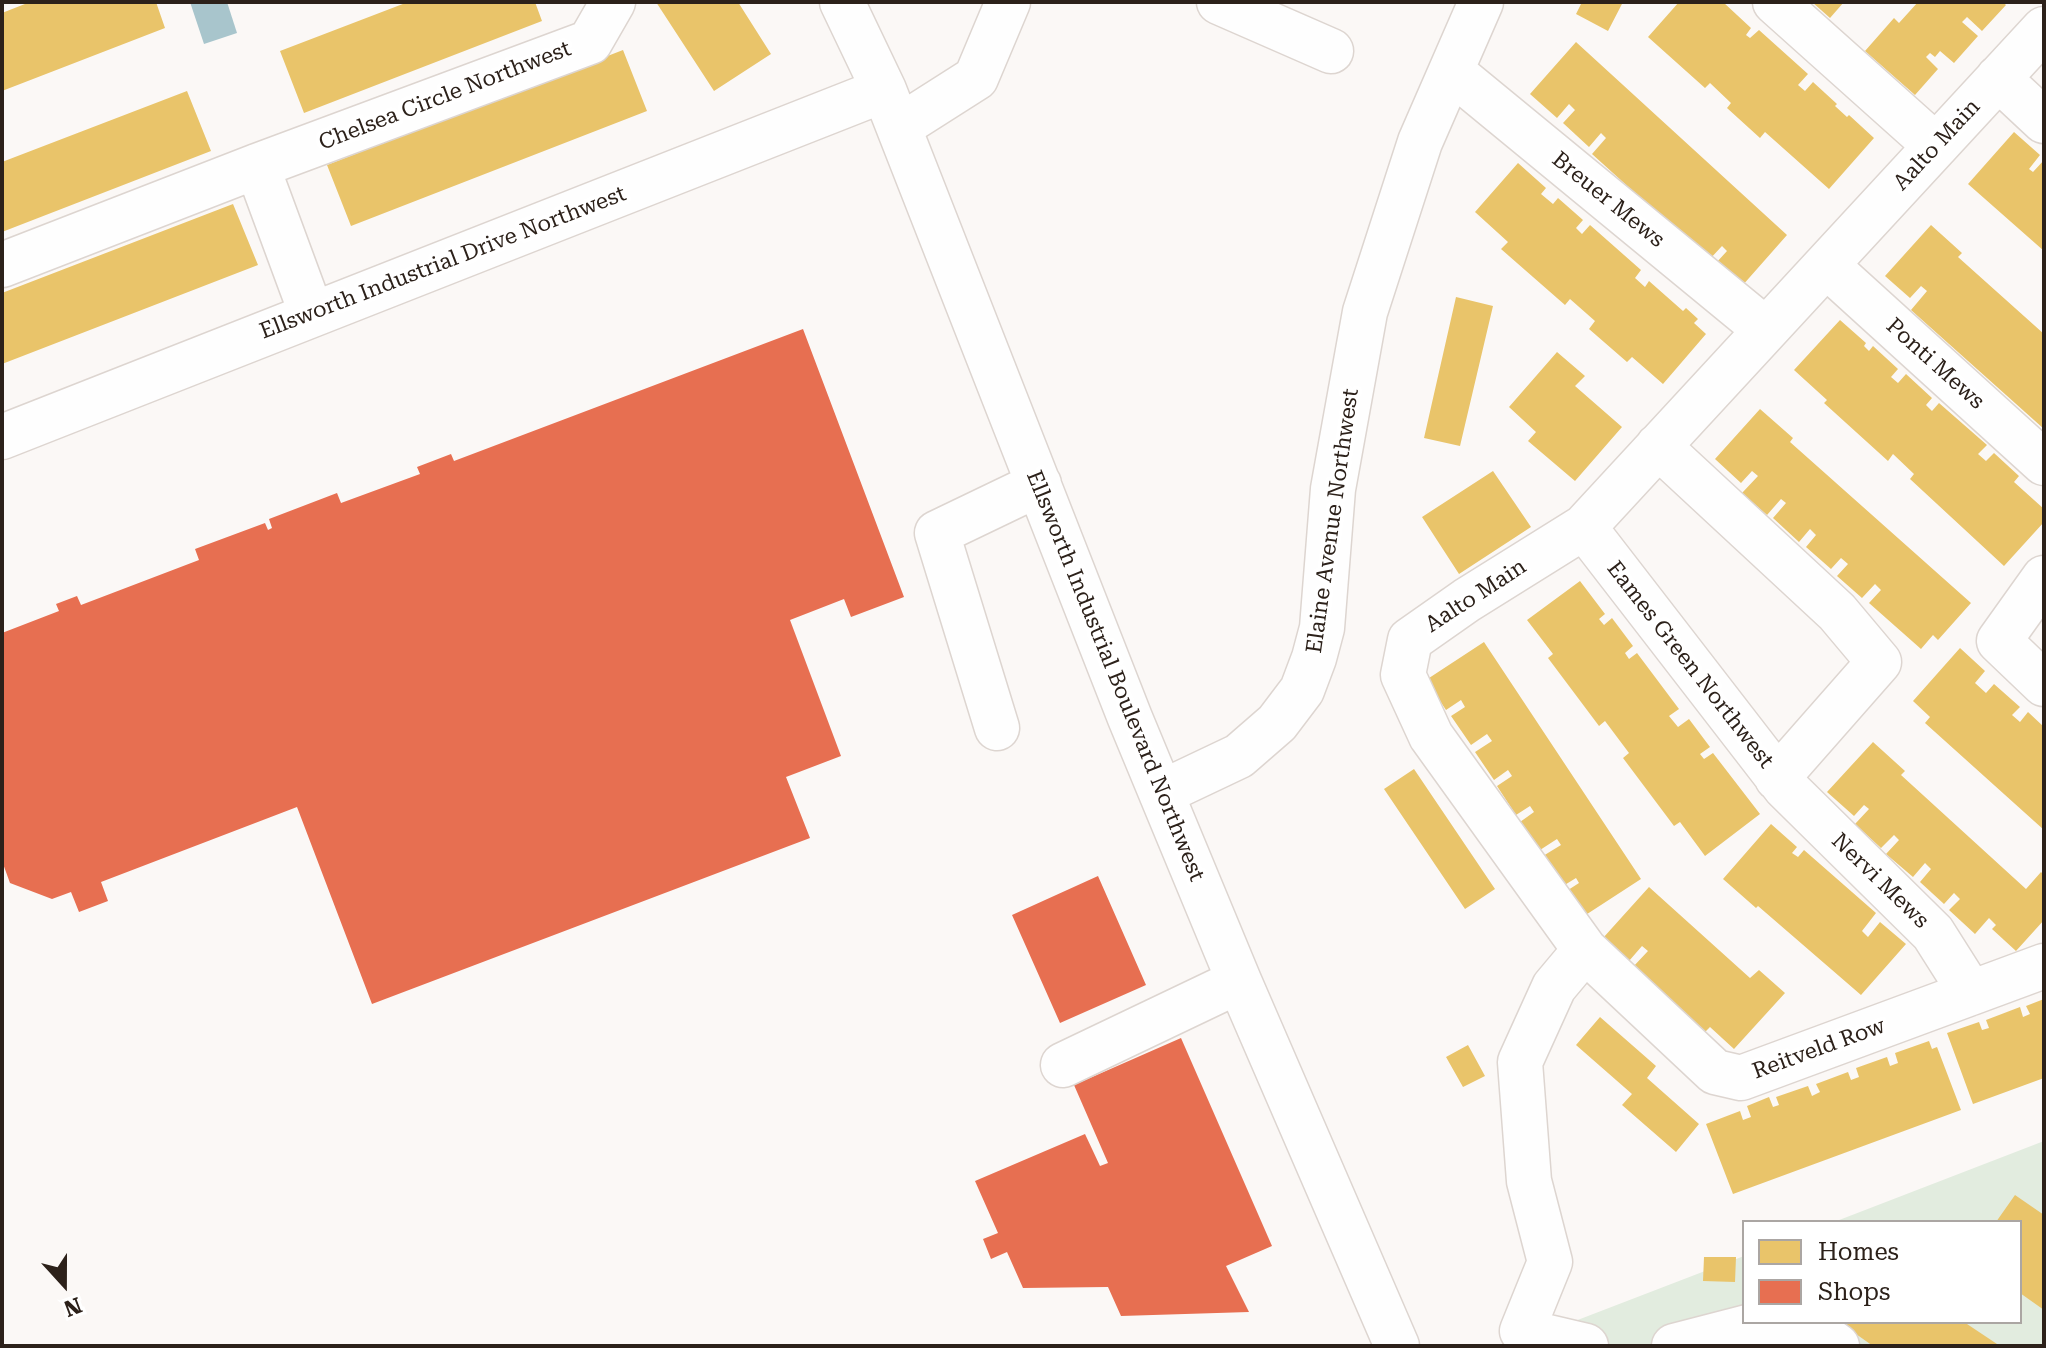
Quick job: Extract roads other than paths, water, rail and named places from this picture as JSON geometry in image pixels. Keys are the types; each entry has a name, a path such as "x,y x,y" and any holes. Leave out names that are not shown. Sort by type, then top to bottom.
{"street":[{"name":"Chelsea Circle Northwest","path":"2,265 590,42 613,2"},
{"name":"Ellsworth Industrial Boulevard Northwest","path":"842,2 892,108 1161,793 1397,1346"},
{"name":"Ellsworth Industrial Drive Northwest","path":"2,437 312,315 976,78 1008,2"},
{"path":"1219,2 1331,51"},
{"name":"Elaine Avenue Northwest","path":"1161,793 1239,756 1277,723 1302,690 1322,628 1333,489 1365,312 1420,142 1481,2"},
{"path":"1775,2 1936,146"},
{"name":"Aalto Main","path":"1585,950 1431,736 1403,675 1410,640 1467,600 1584,527 2044,29"},
{"name":"Breuer Mews","path":"1451,71 1766,330"},
{"path":"1998,78 2044,121"},
{"path":"257,166 312,315"},
{"name":"Ponti Mews","path":"1826,265 2044,463"},
{"name":"Eames Green Northwest","path":"1584,527 1777,778 1879,662 1837,612 1658,446"},
{"path":"997,728 937,533 1039,484"},
{"path":"2044,578 1999,641 2044,684"},
{"name":"Nervi Mews","path":"1777,778 1933,933 1971,993"},
{"path":"1585,950 1554,987 1520,1062 1529,1181 1550,1262 1512,1338 1586,1346"},
{"name":"Reitveld Row","path":"1585,950 1715,1072 1741,1078 2044,966"},
{"path":"1063,1065 1239,981"},
{"path":"1674,1346 1759,1324 1811,1327 1837,1346"}],"water":[{"path":"190,2 227,2 237,33 204,44"}]}
